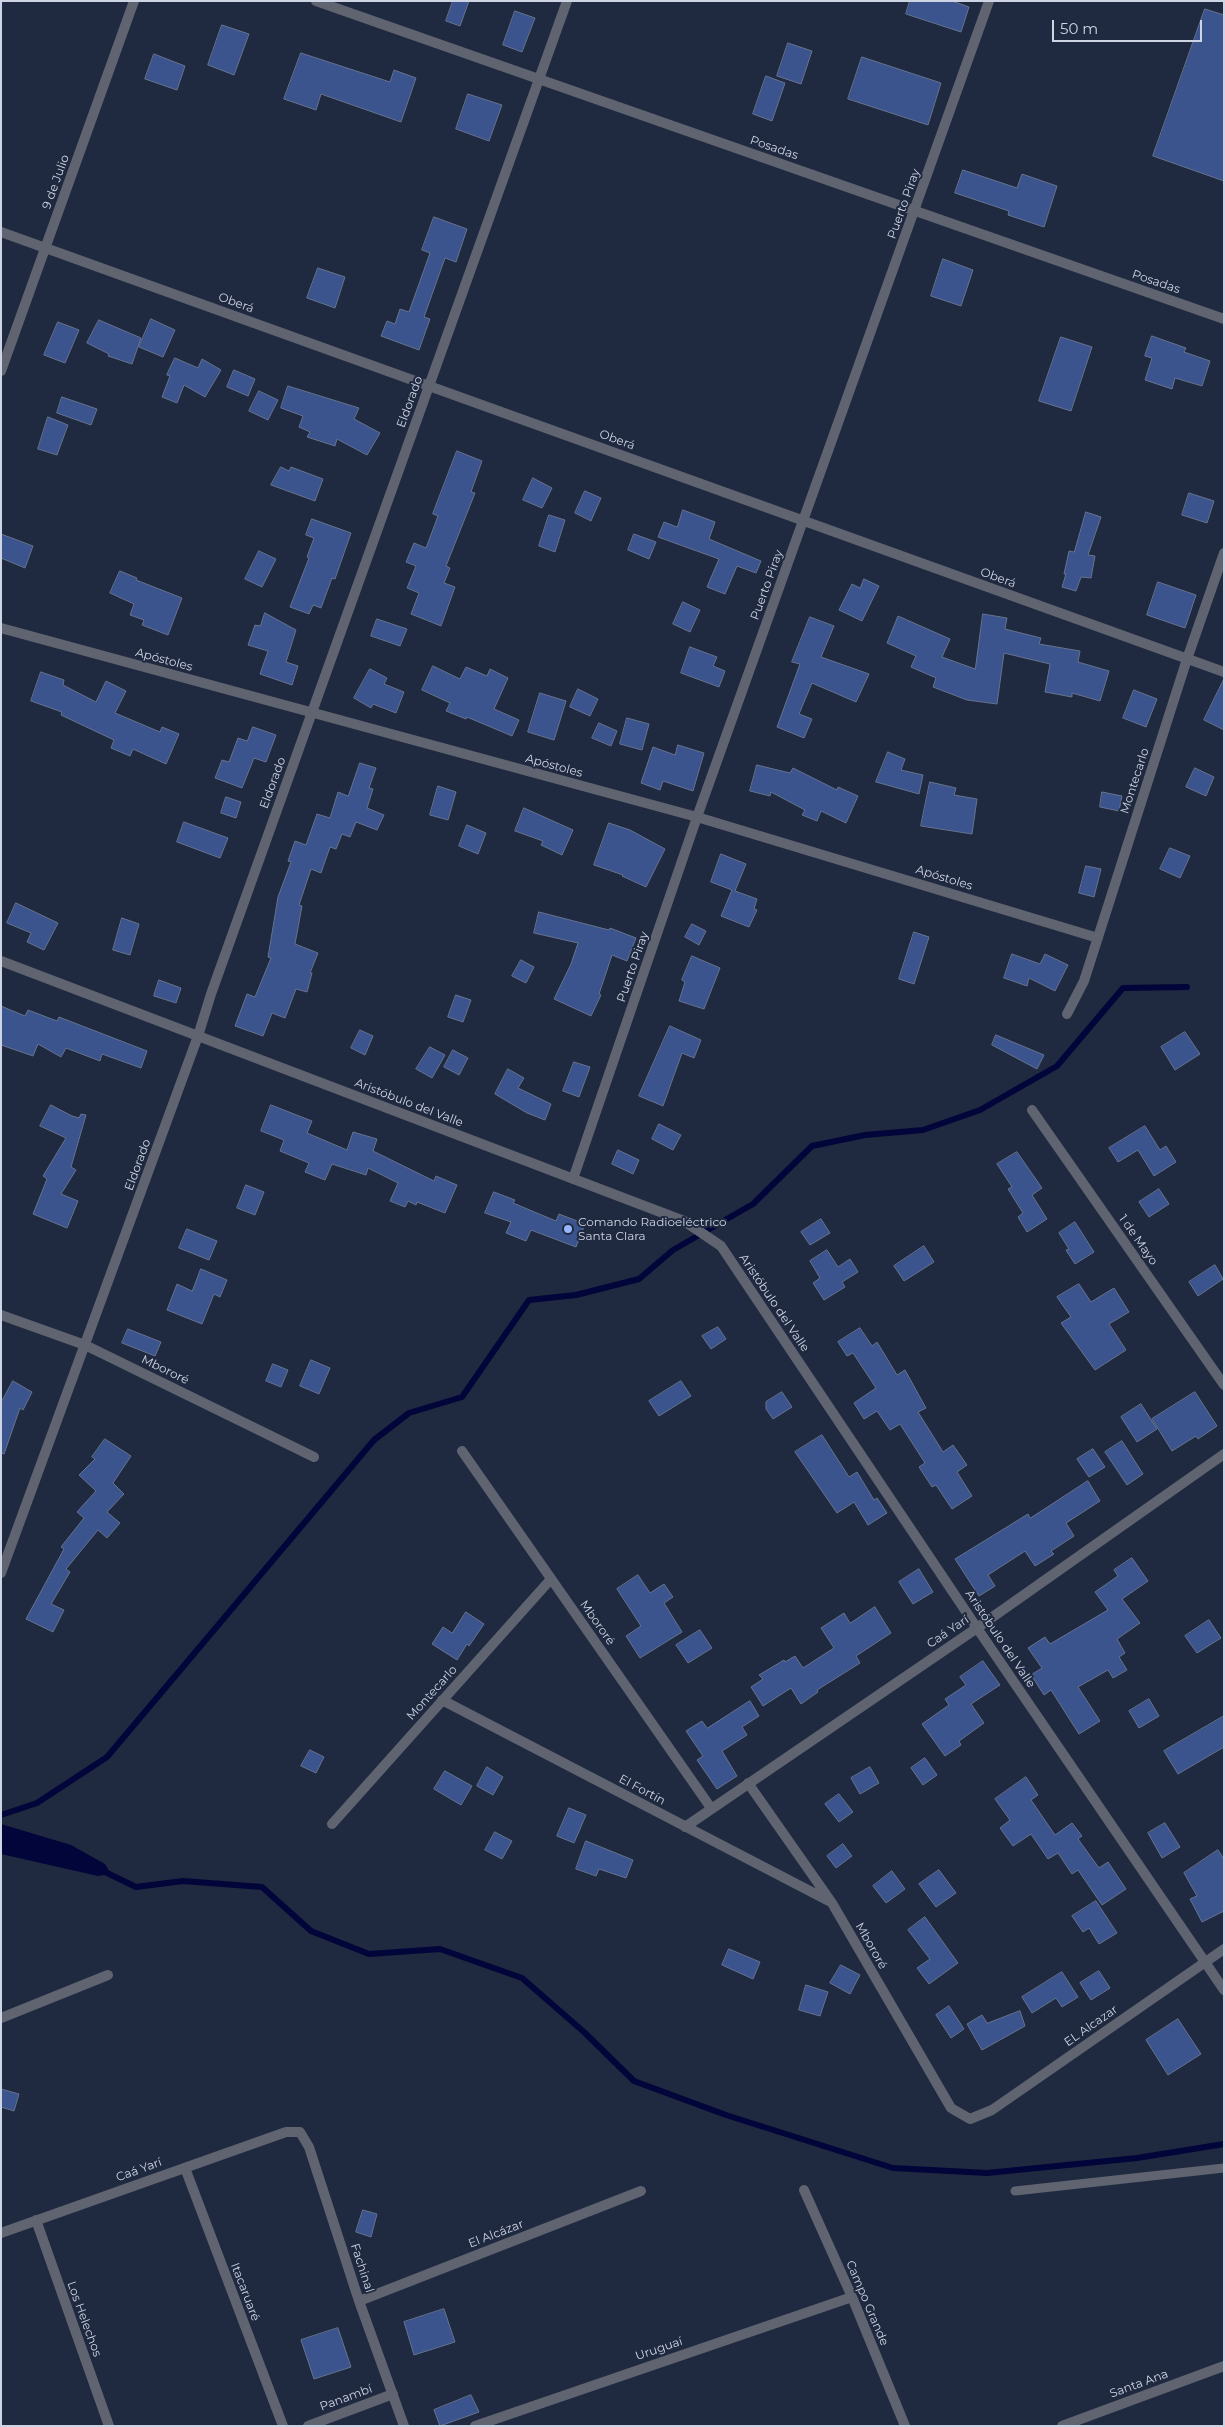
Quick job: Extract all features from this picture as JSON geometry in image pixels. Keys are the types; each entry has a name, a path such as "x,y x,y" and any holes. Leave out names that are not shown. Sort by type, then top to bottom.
{"street":[{"name":"9 de Julio","path":"1,371 134,1"},
{"name":"Posadas","path":"316,1 1224,319"},
{"name":"Eldorado","path":"1,1573 198,1036 211,994 566,1"},
{"name":"Puerto Piray","path":"573,1179 697,817 989,1"},
{"name":"Oberá","path":"1,232 1224,672"},
{"name":"Montecarlo","path":"1067,1014 1084,981 1187,659 1224,553"},
{"name":"Apóstoles","path":"1,628 697,817 1098,938"},
{"name":"Aristóbulo del Valle","path":"1,961 684,1221 721,1246 977,1628 1224,1990"},
{"name":"1 de Mayo","path":"1032,1110 1224,1385"},
{"name":"Mbororé","path":"1,1315 85,1345 314,1457"},
{"name":"Mbororé","path":"462,1451 711,1808"},
{"name":"Caá Yarí","path":"685,1827 977,1628 1224,1454"},
{"name":"Montecarlo","path":"332,1824 551,1579"},
{"name":"El Fortín","path":"442,1700 832,1903"},
{"name":"Mbororé","path":"748,1783 832,1903 951,2108 970,2119"},
{"name":"EL Alcazar","path":"970,2119 992,2110 1224,1950"},
{"path":"1,2018 108,1975"},
{"name":"Caá Yarí","path":"1,2233 286,2132"},
{"name":"Fachinal","path":"286,2132 300,2132 308,2147 359,2301 404,2426"},
{"name":"Itacaruaré","path":"185,2168 283,2426"},
{"name":"Campo Grande","path":"804,2190 852,2297 905,2426"},
{"name":"El Alcázar","path":"359,2301 641,2191"},
{"name":"Los Helechos","path":"36,2220 109,2426"},
{"name":"Uruguaí","path":"475,2426 852,2297"},
{"name":"Santa Ana","path":"1062,2426 1224,2366"},
{"name":"Panambí","path":"308,2426 393,2394"}],"lane":[{"path":"1015,2191 1224,2168"}],"shaded area":[{"path":"1,1824 71,1845 105,1864 111,1874 98,1876 1,1854"}],"building":[{"path":"453,1 469,1 460,26 446,21"},
{"path":"910,1 952,1 969,7 961,32 906,14"},
{"path":"1205,9 1224,15 1224,181 1153,156"},
{"path":"515,11 535,18 522,52 503,45"},
{"path":"222,25 249,34 234,75 208,65"},
{"path":"788,43 812,51 801,84 777,76"},
{"path":"301,53 390,82 394,70 416,78 401,122 321,94 316,110 284,99"},
{"path":"154,54 185,66 177,90 145,79"},
{"path":"862,57 941,83 928,125 848,99"},
{"path":"766,76 785,83 772,121 753,114"},
{"path":"468,94 502,105 489,141 456,129"},
{"path":"963,170 1017,188 1022,174 1057,186 1044,227 1008,215 1009,211 955,193"},
{"path":"434,217 467,229 456,262 445,258 424,317 430,319 419,350 381,336 387,321 395,324 400,309 409,312 430,253 422,250"},
{"path":"943,259 973,270 961,306 931,296"},
{"path":"318,268 345,277 335,308 307,298"},
{"path":"151,319 175,330 163,357 139,347"},
{"path":"99,320 141,338 132,364 108,356 109,354 87,343"},
{"path":"58,322 79,330 65,363 44,355"},
{"path":"1152,336 1186,348 1184,352 1210,361 1202,386 1175,378 1172,389 1145,380 1152,358 1145,356"},
{"path":"1061,337 1092,347 1071,411 1039,401"},
{"path":"175,358 198,368 202,359 221,370 205,397 184,385 177,403 162,397 170,376 167,375"},
{"path":"234,370 255,379 248,396 227,387"},
{"path":"288,386 359,408 354,419 380,433 367,455 337,439 335,446 307,437 310,432 299,427 303,416 281,408"},
{"path":"259,391 278,400 268,420 249,411"},
{"path":"62,397 97,409 91,425 57,413"},
{"path":"48,417 68,425 57,455 38,449"},
{"path":"457,451 482,461 471,492 475,493 446,566 450,568 444,583 455,587 441,626 411,614 419,593 407,588 416,566 406,562 414,543 426,548 438,516 433,514"},
{"path":"281,467 289,471 291,467 323,479 315,501 271,485"},
{"path":"533,478 552,488 542,508 523,500"},
{"path":"585,491 601,498 591,521 575,513"},
{"path":"1189,493 1214,501 1207,523 1182,515"},
{"path":"683,510 715,522 709,539 761,561 756,573 737,566 725,594 707,587 719,559 658,537 664,522 677,527"},
{"path":"1086,512 1101,517 1088,555 1095,556 1091,578 1081,577 1076,591 1062,587 1069,551 1074,552"},
{"path":"549,515 565,520 555,552 539,546"},
{"path":"312,519 351,533 335,579 332,578 321,608 313,605 309,614 290,607 309,558 307,557 314,538 306,535"},
{"path":"1,534 33,546 25,568 1,558"},
{"path":"634,534 656,542 649,559 628,550"},
{"path":"259,551 276,559 262,587 245,579"},
{"path":"120,571 137,578 136,580 182,598 168,635 142,625 144,620 130,615 134,604 110,593"},
{"path":"864,579 879,586 862,621 839,610 852,584 860,588"},
{"path":"1158,582 1196,595 1185,628 1147,615"},
{"path":"683,602 700,610 690,632 673,624"},
{"path":"265,613 296,630 286,662 298,666 292,685 260,674 268,651 248,645 255,625 260,626"},
{"path":"983,614 1007,618 1005,629 1041,638 1039,644 1080,651 1078,662 1109,671 1100,701 1072,693 1072,697 1045,692 1050,664 1004,653 997,704 967,700 933,687 936,678 911,667 916,656 887,643 898,616 950,639 942,657 975,669"},
{"path":"810,617 834,626 821,657 869,674 856,702 812,683 799,714 812,719 804,738 777,727 800,664 792,662"},
{"path":"377,619 407,629 400,646 371,636"},
{"path":"690,647 717,657 713,666 725,671 719,687 681,673"},
{"path":"433,666 460,679 466,667 487,676 490,669 508,678 494,709 519,720 512,736 467,717 466,719 446,711 450,703 422,690"},
{"path":"370,669 387,678 384,684 404,692 396,713 373,704 371,708 354,698"},
{"path":"41,672 64,680 63,685 96,702 106,681 126,691 115,713 160,732 162,727 179,734 166,764 133,749 130,756 111,748 114,740 61,715 62,712 31,701"},
{"path":"1224,679 1224,730 1204,720"},
{"path":"578,689 598,699 590,716 570,707"},
{"path":"1134,690 1157,699 1146,727 1123,718"},
{"path":"540,693 566,701 554,740 528,732"},
{"path":"627,718 649,724 642,750 620,744"},
{"path":"599,723 617,731 611,746 592,738"},
{"path":"253,727 276,735 266,762 254,758 242,788 215,778 222,760 229,762 238,738 247,741"},
{"path":"678,745 704,753 693,791 663,781 660,790 641,783 653,747 675,755"},
{"path":"888,752 905,759 901,770 923,775 919,794 876,782"},
{"path":"360,763 376,768 369,788 373,789 367,808 384,815 377,830 356,822 350,837 342,834 336,849 330,847 321,873 311,869 299,905 302,906 295,944 318,953 310,973 312,973 307,992 296,989 285,1018 272,1013 263,1036 235,1026 247,994 255,997 271,958 268,957 278,897 291,862 288,861 295,841 306,845 317,814 330,818 338,792 348,796"},
{"path":"757,765 790,773 793,768 837,790 838,787 858,796 846,823 821,811 817,821 802,815 805,810 771,792 770,796 750,791"},
{"path":"1195,768 1214,777 1206,796 1186,787"},
{"path":"930,782 956,788 954,795 977,799 972,834 921,826"},
{"path":"438,786 456,792 448,820 430,815"},
{"path":"1102,792 1122,796 1119,811 1100,807"},
{"path":"226,797 241,802 236,818 221,813"},
{"path":"524,808 573,830 562,855 541,845 543,841 515,831"},
{"path":"184,822 228,838 220,858 177,842"},
{"path":"609,823 630,830 665,849 646,887 623,875 594,865"},
{"path":"467,825 486,833 478,854 459,846"},
{"path":"1170,848 1190,856 1180,878 1160,869"},
{"path":"721,854 746,864 735,891 757,899 754,909 757,910 749,927 721,916 732,890 711,882"},
{"path":"1086,866 1101,869 1094,897 1079,893"},
{"path":"16,903 58,923 44,950 27,942 31,933 7,923"},
{"path":"539,912 609,930 610,928 636,938 627,961 612,955 599,994 601,995 591,1016 554,999 571,964 578,943 534,933"},
{"path":"122,918 139,924 130,955 113,950"},
{"path":"692,924 706,931 699,945 685,937"},
{"path":"914,932 929,937 914,984 899,979"},
{"path":"1012,954 1040,964 1045,954 1068,965 1055,991 1029,978 1027,986 1004,978"},
{"path":"692,956 720,968 704,1009 679,1001 685,982 682,980"},
{"path":"521,960 534,967 526,983 512,976"},
{"path":"159,980 181,988 176,1003 154,996"},
{"path":"456,995 471,1000 463,1022 448,1017"},
{"path":"1,1006 25,1016 28,1010 57,1021 59,1017 147,1051 141,1068 102,1054 100,1061 66,1048 61,1057 38,1044 33,1056 1,1045"},
{"path":"670,1026 701,1040 694,1058 682,1053 663,1106 639,1096"},
{"path":"360,1030 373,1036 365,1055 351,1048"},
{"path":"1185,1032 1200,1054 1175,1070 1161,1047"},
{"path":"996,1035 1044,1055 1037,1069 992,1045"},
{"path":"430,1047 445,1055 432,1078 416,1069"},
{"path":"453,1050 468,1058 459,1075 444,1067"},
{"path":"574,1062 590,1067 579,1097 563,1091"},
{"path":"508,1069 524,1078 518,1088 551,1104 545,1120 527,1113 495,1094"},
{"path":"51,1105 79,1118 81,1114 86,1115 71,1167 76,1170 61,1194 78,1201 67,1228 33,1214 47,1179 43,1176 66,1138 40,1126"},
{"path":"271,1105 312,1121 307,1133 347,1150 353,1132 377,1139 373,1151 434,1181 436,1176 457,1185 445,1213 417,1202 416,1205 408,1201 405,1207 390,1201 398,1183 368,1168 366,1175 332,1164 325,1180 305,1172 309,1163 280,1151 284,1140 261,1131"},
{"path":"659,1124 681,1135 673,1150 652,1139"},
{"path":"1145,1126 1160,1150 1166,1146 1176,1162 1154,1176 1138,1150 1118,1162 1109,1148"},
{"path":"618,1150 639,1160 633,1174 612,1164"},
{"path":"1017,1152 1042,1188 1032,1195 1047,1219 1027,1232 1018,1217 1023,1213 1008,1189 1012,1187 997,1164"},
{"path":"246,1185 264,1192 255,1215 237,1208"},
{"path":"1159,1189 1169,1204 1149,1217 1139,1202"},
{"path":"494,1192 515,1200 513,1203 556,1221 559,1214 585,1224 576,1247 531,1230 526,1241 506,1233 511,1222 485,1213"},
{"path":"821,1219 830,1233 810,1245 801,1232"},
{"path":"1075,1222 1094,1252 1075,1264 1066,1250 1069,1249 1059,1233"},
{"path":"187,1229 217,1241 209,1260 179,1248"},
{"path":"924,1246 934,1262 904,1281 894,1266"},
{"path":"827,1250 838,1267 850,1259 858,1272 842,1282 845,1287 824,1300 813,1283 820,1278 810,1261"},
{"path":"1215,1265 1223,1279 1198,1296 1189,1282"},
{"path":"201,1269 227,1280 220,1297 214,1294 202,1324 167,1310 177,1284 192,1291"},
{"path":"1079,1284 1091,1302 1114,1288 1129,1312 1109,1324 1126,1350 1095,1370 1061,1323 1071,1317 1057,1297"},
{"path":"718,1327 726,1339 711,1349 702,1336"},
{"path":"860,1328 872,1346 877,1342 897,1375 905,1370 926,1408 918,1412 943,1452 953,1445 967,1465 957,1472 972,1496 952,1509 936,1485 932,1487 919,1467 925,1463 900,1424 890,1430 877,1411 864,1419 854,1403 876,1388 853,1353 847,1356 838,1342"},
{"path":"128,1329 161,1342 155,1356 122,1343"},
{"path":"311,1360 330,1368 319,1394 300,1386"},
{"path":"273,1364 288,1370 281,1387 266,1381"},
{"path":"13,1381 32,1392 23,1410 20,1408 4,1454 1,1453 1,1403"},
{"path":"681,1381 691,1396 659,1416 649,1401"},
{"path":"782,1392 792,1407 773,1419 766,1409 766,1402"},
{"path":"1195,1392 1217,1426 1198,1439 1196,1436 1172,1451 1152,1419"},
{"path":"1141,1404 1157,1429 1137,1442 1121,1417"},
{"path":"822,1435 849,1477 857,1472 874,1500 877,1498 887,1513 868,1525 854,1502 837,1513 795,1452"},
{"path":"105,1439 131,1456 113,1483 124,1494 107,1512 120,1523 107,1538 98,1530 66,1569 70,1572 51,1604 64,1610 53,1632 26,1619 64,1549 61,1547 84,1518 77,1512 96,1491 79,1475 95,1459 92,1457"},
{"path":"1122,1441 1143,1474 1127,1485 1105,1452"},
{"path":"1093,1449 1105,1467 1089,1477 1077,1459"},
{"path":"1088,1481 1100,1501 1066,1523 1074,1536 1051,1551 1054,1554 1035,1566 1025,1551 988,1575 995,1586 979,1596 955,1559 1028,1514 1030,1518"},
{"path":"1132,1558 1148,1581 1122,1599 1140,1623 1117,1639 1125,1653 1119,1657 1127,1670 1113,1678 1108,1670 1078,1687 1100,1721 1079,1734 1051,1690 1044,1695 1031,1675 1042,1668 1028,1648 1045,1637 1050,1644 1108,1610 1095,1592 1118,1576 1114,1570"},
{"path":"919,1569 933,1592 913,1604 899,1582"},
{"path":"638,1575 650,1593 664,1584 673,1597 664,1603 682,1632 640,1658 626,1636 641,1626 617,1589"},
{"path":"875,1607 891,1633 856,1656 860,1663 817,1690 818,1692 801,1704 791,1688 763,1706 751,1687 763,1679 759,1675 784,1660 785,1662 795,1656 803,1668 834,1648 821,1628 844,1613 850,1623"},
{"path":"466,1612 484,1624 469,1646 467,1644 457,1660 432,1644 443,1627 452,1633"},
{"path":"1209,1620 1221,1638 1197,1653 1185,1636"},
{"path":"700,1630 712,1648 688,1663 676,1645"},
{"path":"983,1661 1000,1685 971,1704 984,1723 959,1741 961,1745 945,1756 922,1724 949,1705 945,1699 966,1685 960,1677"},
{"path":"1149,1699 1159,1716 1139,1728 1129,1711"},
{"path":"750,1701 759,1716 742,1727 747,1735 722,1751 737,1776 717,1789 697,1760 703,1756 686,1731 702,1721 707,1728"},
{"path":"1224,1716 1224,1747 1178,1774 1164,1751"},
{"path":"310,1750 324,1757 316,1773 301,1766"},
{"path":"925,1758 937,1775 923,1785 911,1768"},
{"path":"487,1767 503,1777 493,1795 477,1786"},
{"path":"870,1767 879,1783 860,1794 851,1778"},
{"path":"445,1771 472,1786 461,1805 434,1789"},
{"path":"1026,1777 1038,1795 1031,1800 1055,1835 1072,1823 1082,1836 1078,1839 1099,1868 1108,1862 1126,1889 1102,1905 1078,1870 1072,1874 1058,1853 1048,1859 1031,1834 1013,1846 1000,1828 1010,1820 995,1799"},
{"path":"839,1794 853,1812 839,1822 825,1804"},
{"path":"569,1808 586,1815 574,1843 557,1836"},
{"path":"1165,1823 1180,1847 1162,1858 1148,1833"},
{"path":"495,1832 512,1841 502,1859 485,1850"},
{"path":"586,1841 633,1860 626,1878 599,1869 596,1876 576,1869"},
{"path":"843,1844 852,1856 836,1868 827,1856"},
{"path":"1218,1850 1224,1859 1224,1911 1202,1922 1190,1899 1197,1896 1184,1873"},
{"path":"939,1870 956,1893 936,1907 919,1884"},
{"path":"892,1871 905,1889 886,1903 873,1886"},
{"path":"1096,1901 1117,1933 1099,1944 1089,1928 1083,1932 1072,1916"},
{"path":"925,1917 958,1963 929,1984 917,1968 930,1959 908,1930"},
{"path":"729,1949 760,1962 753,1979 722,1965"},
{"path":"841,1965 860,1975 850,1994 830,1983"},
{"path":"1099,1971 1110,1988 1091,2000 1080,1983"},
{"path":"1062,1972 1078,1997 1062,2007 1056,1998 1032,2013 1022,1997"},
{"path":"806,1985 828,1992 820,2016 799,2010"},
{"path":"949,2006 964,2029 951,2038 936,2015"},
{"path":"1020,2011 1025,2026 982,2050 967,2024 982,2015 987,2023"},
{"path":"1178,2019 1201,2054 1168,2075 1146,2040"},
{"path":"1,2089 19,2094 14,2111 1,2107"},
{"path":"363,2210 377,2214 371,2237 356,2232"},
{"path":"444,2309 455,2342 414,2355 404,2322"},
{"path":"338,2328 351,2367 314,2379 301,2340"},
{"path":"471,2395 479,2412 440,2426 434,2410"}],"waterway":[{"path":"1,1815 37,1803 107,1757 374,1440 409,1413 462,1397 529,1300 576,1295 639,1279 673,1250 753,1204 812,1146 865,1135 923,1130 980,1110 1057,1066 1123,988 1187,987"},
{"path":"103,1871 136,1887 183,1881 262,1887 311,1931 369,1954 440,1949 522,1978 584,2032 634,2081 726,2115 893,2168 987,2173 1137,2158 1224,2144"}],"place":[{"name":"Comando Radioeléctrico Santa Clara","path":"568,1229"}]}
